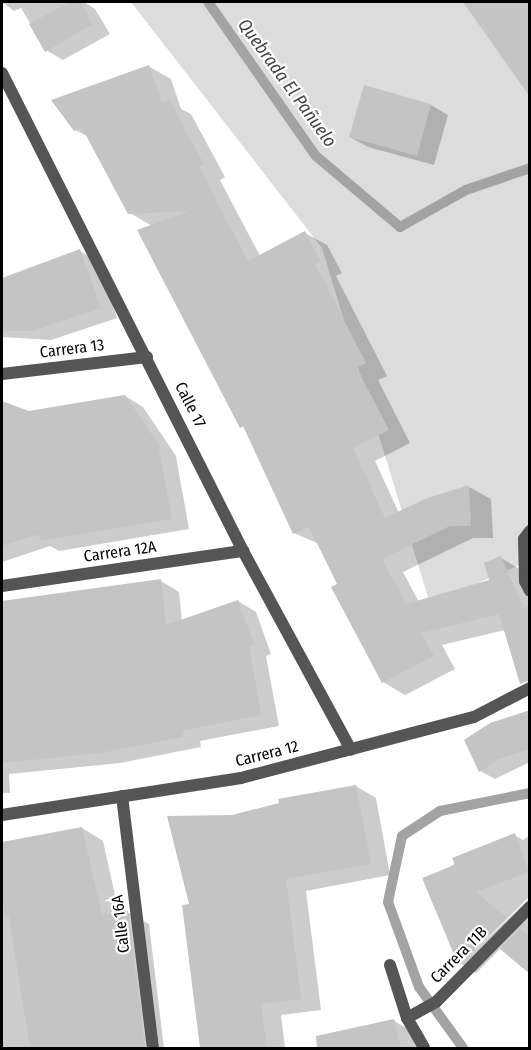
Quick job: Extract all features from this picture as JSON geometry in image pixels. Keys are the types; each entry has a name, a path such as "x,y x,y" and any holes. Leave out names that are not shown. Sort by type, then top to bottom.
{"street":[{"name":"Calle 17","path":"2,73 243,551 351,750"},
{"name":"Carrera 13","path":"2,374 147,357"},
{"path":"530,531 524,549 525,581 530,591"},
{"name":"Carrera 12A","path":"2,586 243,551"},
{"name":"Carrera 12","path":"2,815 241,778 474,717 530,688"},
{"name":"Calle 16A","path":"122,796 153,1048"},
{"name":"Carrera 11B","path":"407,1018 432,1005 530,907"},
{"path":"390,965 407,1018 424,1048"}],"shaded area":[{"path":"131,2 529,2 529,561 430,604 322,248"}],"building":[{"path":"70,2 80,2 93,24 45,52 29,24"},
{"path":"463,2 530,2 530,97"},
{"path":"149,65 162,103 169,100 204,164 199,167 248,261 305,231 320,261 315,264 366,363 357,368 389,430 353,448 385,518 425,499 469,485 471,526 450,526 382,559 406,604 489,580 484,563 501,556 524,608 530,606 530,680 520,684 499,614 421,633 434,656 382,683 331,587 337,584 309,527 293,534 243,426 240,428 137,230 189,211 128,214 82,128 74,131 51,100"},
{"path":"364,85 431,104 417,156 349,137"},
{"path":"80,249 101,308 33,331 2,331 2,278"},
{"path":"125,395 158,444 172,519 40,541 39,534 2,546 2,401 29,411"},
{"path":"161,579 166,625 238,600 254,644 249,646 261,715 182,731 183,737 100,753 2,763 2,601"},
{"path":"530,710 530,749 499,759 479,772 464,740 490,723"},
{"path":"356,785 371,864 286,879 301,999 261,1004 267,1048 200,1048 182,905 189,904 167,816 232,815 279,803 278,799"},
{"path":"82,827 102,915 128,911 145,1048 30,1048 9,917 6,917 2,898 2,842"},
{"path":"515,833 529,872 476,892 507,918 458,964 422,878 455,865 452,858"},
{"path":"520,929 530,937 530,974 500,949"},
{"path":"394,1019 401,1048 317,1048 316,1036"}],"waterway":[{"name":"Quebrada El Pañuelo","path":"208,2 316,156 400,227 466,190 530,168"},
{"path":"463,1048 419,987 388,902 402,836 440,811 530,793"}]}
